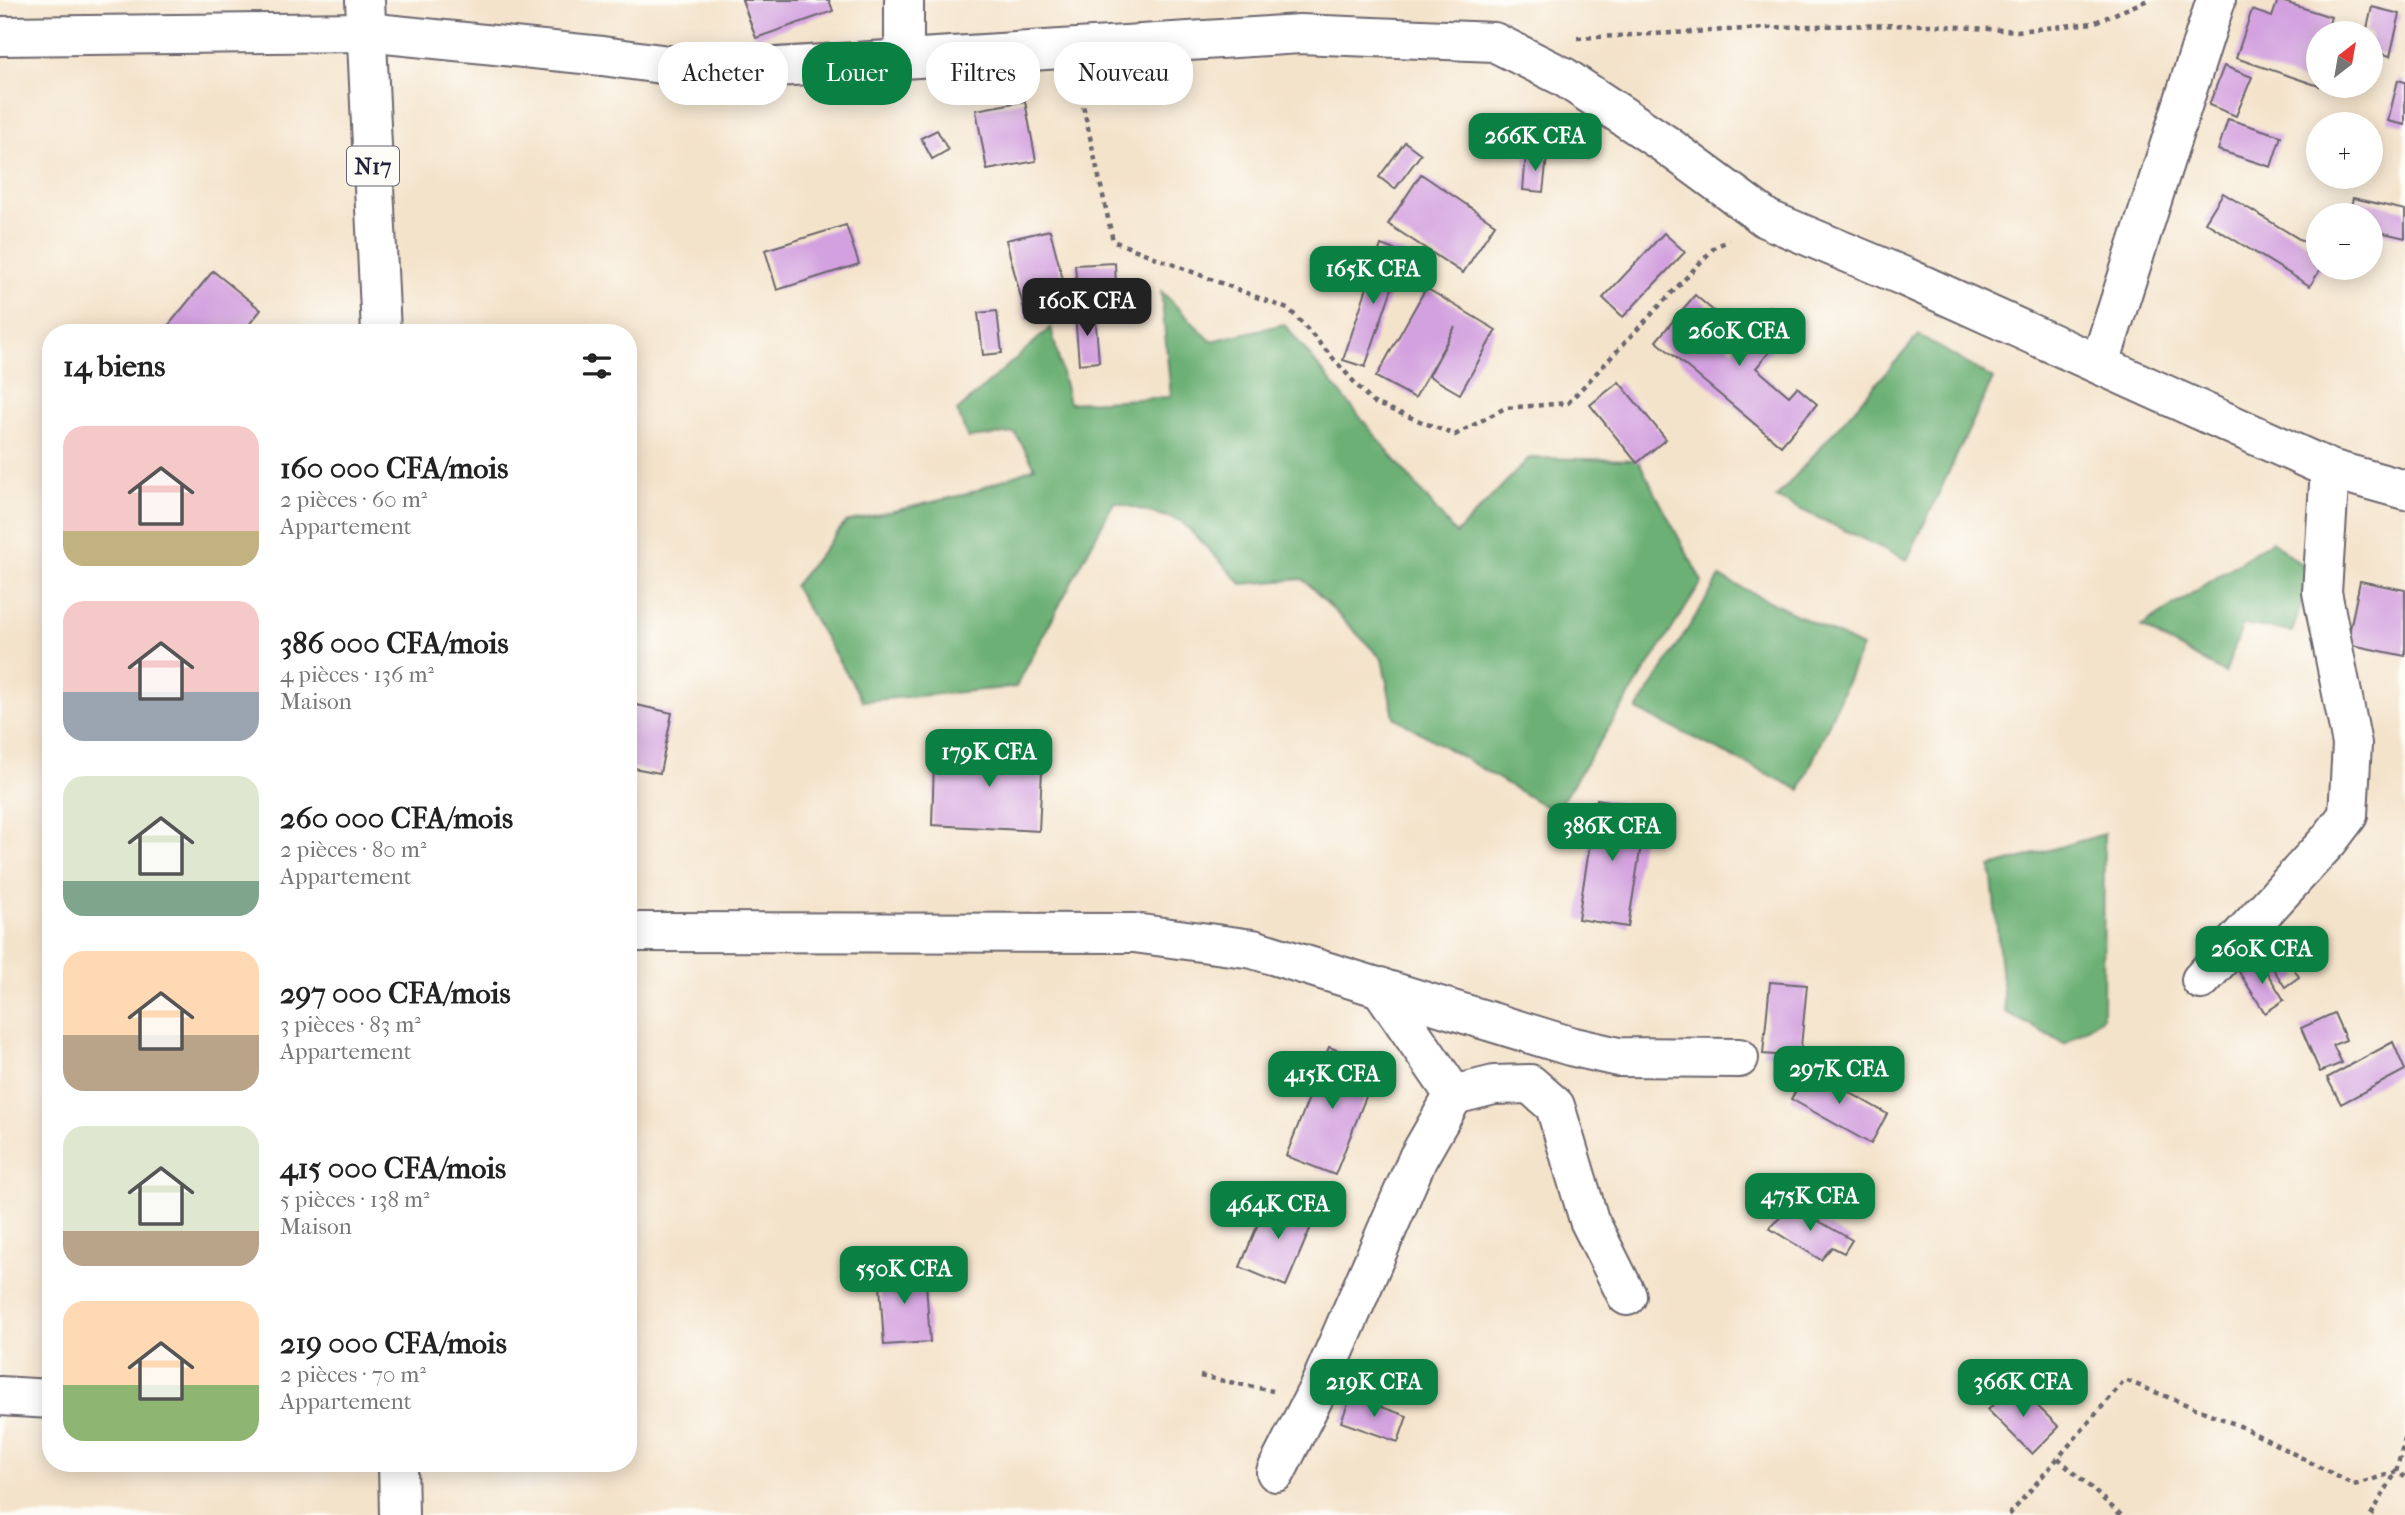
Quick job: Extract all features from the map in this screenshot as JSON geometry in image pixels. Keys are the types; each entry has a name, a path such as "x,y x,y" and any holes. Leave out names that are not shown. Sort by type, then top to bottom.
{"street":[{"path":"904,0 904,42"},
{"path":"2101,363 2216,0"},
{"path":"0,36 365,16 603,56 713,71 802,65"},
{"name":"N17","path":"365,16 381,324"},
{"path":"1177,42 1300,34 1494,42 1564,77 1665,144 1767,219 2101,363 2330,469 2405,490"},
{"path":"912,59 1054,50"},
{"path":"2201,980 2329,841 2348,815 2352,744 2322,592 2330,469"},
{"path":"637,932 1134,933 1253,948 1570,1046 1618,1057 1739,1058"},
{"path":"1380,987 1454,1095"},
{"path":"1276,1472 1319,1387 1418,1158 1454,1095 1494,1085 1530,1084 1555,1106 1589,1220 1627,1296"},
{"path":"0,1396 42,1398"},
{"path":"398,1472 399,1515"}],"path":[{"path":"1575,38 1804,26 1932,25 2017,31 2092,23 2148,0"},
{"path":"1082,105 1112,241 1290,310 1372,402 1455,435 1505,408 1568,403 1714,248 1767,219"},
{"path":"1200,1376 1279,1392 1319,1387"},
{"path":"2009,1515 2126,1380 2240,1426 2354,1485 2396,1472"},
{"path":"2371,1515 2396,1472 2405,1438"},
{"path":"2058,1458 2121,1515"},
{"path":"2396,1472 2405,1478"}],"green space":[{"path":"1161,291 1211,341 1284,324 1456,534 1529,458 1638,460 1702,582 1555,812 1394,717 1382,659 1303,579 1242,584 1181,521 1114,502 1016,687 863,701 794,586 846,522 967,494 1035,467 1015,433 968,438 957,411 1051,327 1069,403 1171,397"},
{"path":"1919,335 1993,379 1907,560 1776,498"},
{"path":"2272,541 2312,573 2292,632 2243,624 2225,673 2141,627"},
{"path":"1720,577 1862,647 1800,790 1637,710"},
{"path":"2104,834 2103,1017 2065,1044 2005,1012 1991,867"}],"building":[{"path":"742,0 829,0 833,11 756,38"},
{"path":"2278,0 2331,17 2330,21 2306,21 2306,82 2236,58 2252,10 2272,17"},
{"path":"2372,7 2400,14 2390,56 2384,54 2384,21 2369,21"},
{"path":"2224,66 2252,77 2236,116 2209,105"},
{"path":"2398,80 2405,82 2405,125 2388,121"},
{"path":"1003,105 1026,105 1036,161 987,170 976,110"},
{"path":"2228,119 2281,136 2271,167 2218,150"},
{"path":"937,130 948,150 932,159 921,138"},
{"path":"1405,142 1421,154 1395,189 1379,177"},
{"path":"1526,154 1547,157 1543,192 1523,190"},
{"path":"1421,174 1495,224 1463,273 1388,224"},
{"path":"2223,193 2306,243 2306,280 2314,280 2310,286 2205,222"},
{"path":"2353,198 2375,203 2352,203"},
{"path":"2383,205 2405,210 2405,238 2383,233"},
{"path":"846,225 859,264 777,290 765,250"},
{"path":"1050,230 1071,311 1027,321 1006,240"},
{"path":"1664,233 1685,252 1623,317 1603,298"},
{"path":"1381,245 1404,253 1365,367 1343,360"},
{"path":"1115,263 1116,286 1077,288 1075,265"},
{"path":"213,271 261,310 250,324 170,324"},
{"path":"1426,288 1496,330 1460,394 1429,376 1455,327 1415,398 1376,377"},
{"path":"1695,295 1716,313 1705,325 1733,350 1770,306 1792,325 1756,368 1789,396 1797,387 1817,404 1781,446 1656,341"},
{"path":"997,311 1002,353 983,355 978,313"},
{"path":"1095,312 1099,362 1079,364 1075,314"},
{"path":"1619,382 1666,439 1637,463 1590,405"},
{"path":"2360,581 2405,590 2405,656 2347,644"},
{"path":"637,705 672,713 660,773 637,769"},
{"path":"979,746 1043,750 1039,831 932,825 934,762"},
{"path":"1597,799 1647,807 1628,927 1578,919"},
{"path":"2270,932 2299,977 2285,987 2255,941"},
{"path":"2259,960 2284,1000 2265,1013 2239,972"},
{"path":"1770,982 1807,985 1800,1057 1763,1054"},
{"path":"2334,1013 2346,1040 2333,1045 2342,1063 2320,1072 2301,1028"},
{"path":"2393,1042 2405,1070 2341,1104 2327,1078"},
{"path":"1329,1047 1378,1066 1335,1175 1286,1156"},
{"path":"1809,1069 1887,1114 1871,1144 1791,1099"},
{"path":"1270,1195 1316,1215 1286,1286 1240,1267"},
{"path":"1792,1206 1852,1240 1844,1253 1832,1247 1821,1260 1769,1228"},
{"path":"925,1268 930,1342 884,1345 879,1270"},
{"path":"2014,1383 2059,1427 2032,1454 1988,1410"},
{"path":"1351,1396 1407,1416 1398,1442 1341,1422"}]}
